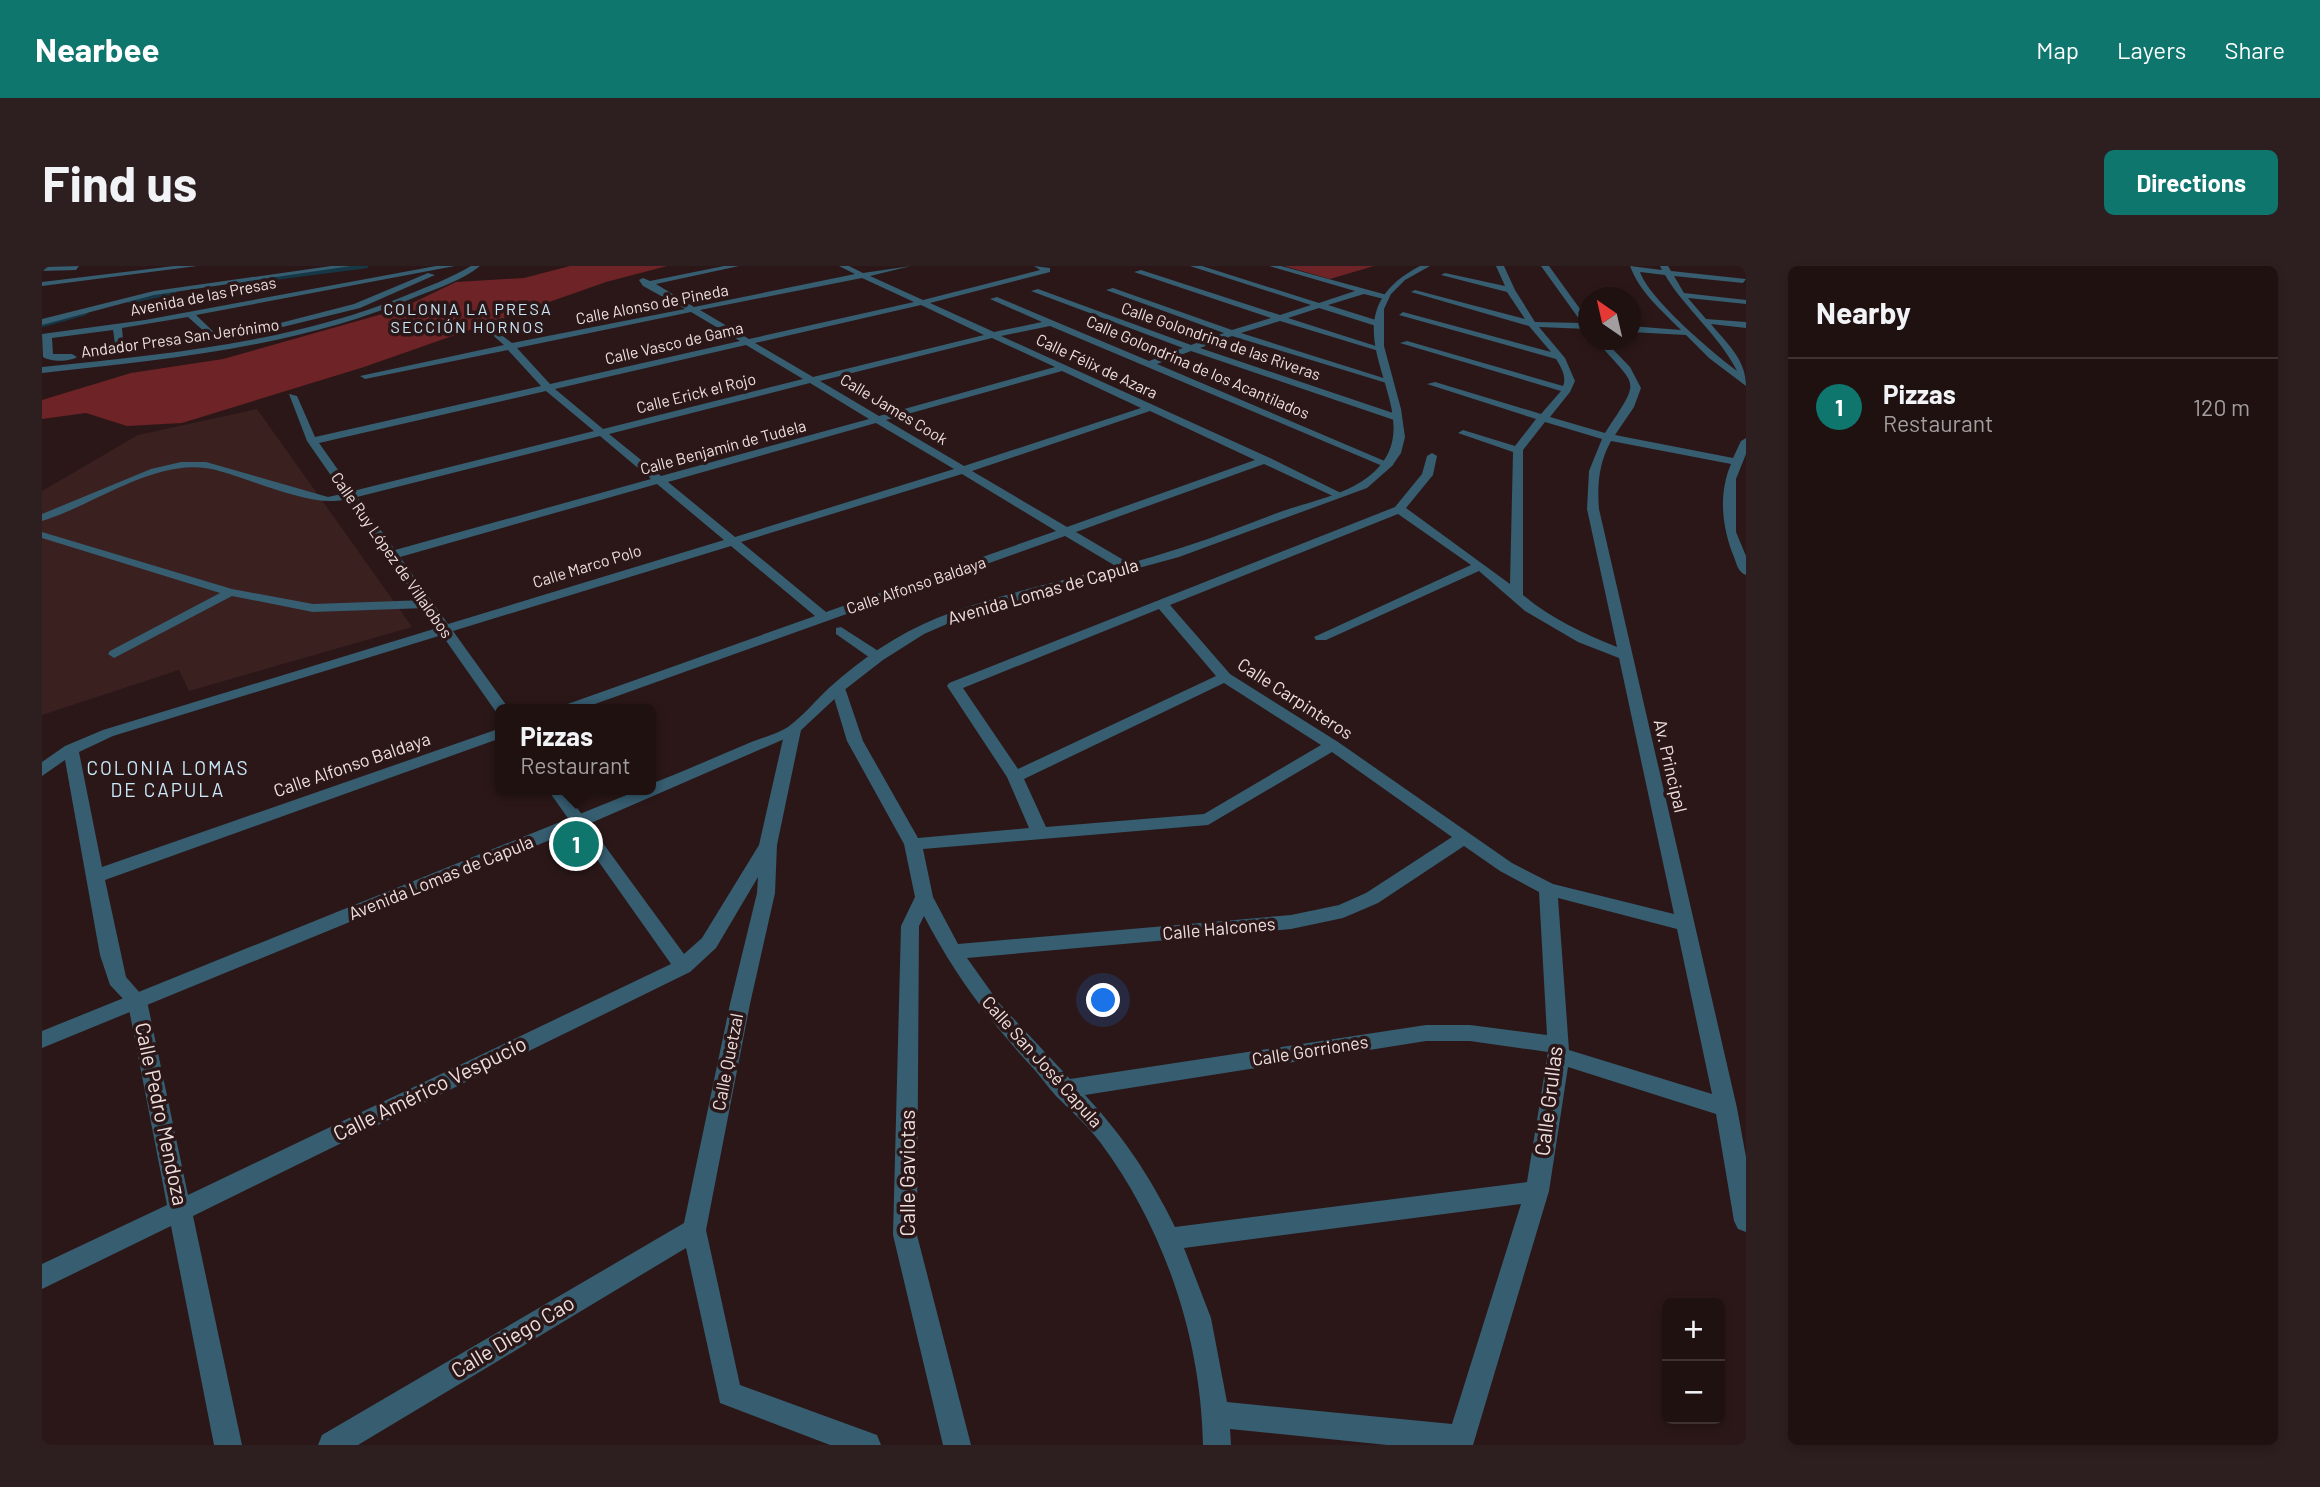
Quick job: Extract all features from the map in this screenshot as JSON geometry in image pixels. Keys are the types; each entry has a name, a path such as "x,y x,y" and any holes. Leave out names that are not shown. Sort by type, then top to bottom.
{"street":[{"path":"42,284 193,266"},
{"path":"42,322 154,293 347,266"},
{"path":"202,340 284,325 357,306 451,266"},
{"name":"Avenida de las Presas","path":"45,336 117,327 327,286 451,266"},
{"name":"Andador Presa San Jerónimo","path":"42,370 238,347 290,337 391,307 476,266"},
{"name":"Calle James Cook","path":"735,266 643,283 697,310 1128,568"},
{"name":"Calle Félix de Azara","path":"843,266 1339,495"},
{"name":"Calle Alonso de Pineda","path":"365,376 907,266"},
{"path":"1194,266 1376,323"},
{"path":"1273,266 1384,297"},
{"path":"1389,465 1399,445 1398,418 1376,323 1384,297 1393,286 1426,266"},
{"path":"1500,266 1532,324 1559,356 1569,373 1570,381 1567,390 1529,430 1518,450 1516,598"},
{"path":"1545,266 1578,312"},
{"path":"42,269 76,268"},
{"path":"1634,268 1665,269 1743,281"},
{"path":"1634,268 1647,291 1712,356 1746,381"},
{"path":"1665,269 1681,295 1735,358 1746,381"},
{"name":"Calle Vasco de Gama","path":"312,441 924,302 1040,270"},
{"path":"1138,272 1380,349"},
{"path":"1445,275 1511,290"},
{"path":"327,286 337,292"},
{"path":"1110,289 1232,333 1390,383"},
{"name":"Calle Golondrina de las Riveras","path":"1035,291 1191,348 1398,418"},
{"path":"1151,363 1232,333 1361,292"},
{"path":"1415,292 1532,324 1578,326"},
{"path":"1681,295 1746,302"},
{"path":"347,299 357,306"},
{"name":"Calle Golondrina de los Acantilados","path":"994,299 1389,465"},
{"path":"257,301 266,309"},
{"path":"190,314 216,339"},
{"path":"1403,315 1559,356"},
{"path":"275,317 284,325"},
{"path":"1704,321 1746,324"},
{"name":"Calle Erick el Rojo","path":"350,495 1050,323"},
{"path":"117,327 121,351"},
{"path":"1641,330 1690,333"},
{"path":"492,331 510,346 548,388 824,617"},
{"path":"45,336 48,357 148,348"},
{"path":"1404,343 1567,390"},
{"name":"Av. Principal","path":"1609,350 1633,378 1636,388 1633,399 1608,437 1591,481 1593,509 1726,1108 1746,1221"},
{"name":"Calle Benjamín de Tudela","path":"392,555 1062,368"},
{"path":"1432,384 1608,437 1736,462"},
{"name":"Calle Ruy López de Villalobos","path":"292,396 312,441 497,704"},
{"name":"Calle Marco Polo","path":"42,771 52,760 71,749 108,733 964,470 1150,408"},
{"path":"1463,433 1518,450"},
{"path":"1746,441 1730,479 1730,532 1746,571"},
{"path":"1040,833 1015,777 954,686 1399,509 1427,475 1432,456"},
{"name":"Calle Alfonso Baldaya","path":"581,704 1266,460"},
{"name":"Avenida Lomas de Capula","path":"656,789 793,730 838,688 878,657 919,631 976,608 1128,568 1234,534 1363,486 1389,465"},
{"path":"1399,509 1480,566 1516,598 1563,628 1624,655"},
{"path":"1321,637 1480,566"},
{"name":"Calle Carpinteros","path":"1163,605 1225,677 1332,745 1506,867 1548,888"},
{"path":"841,631 878,657"},
{"path":"1015,777 1225,677"},
{"name":"Calle San José Capula","path":"838,688 855,741 913,844 924,897 952,952 992,1009 1106,1133 1144,1187 1170,1239 1198,1318 1216,1414 1217,1445"},
{"name":"Calle Quetzal","path":"793,730 768,845 766,893 740,1004 694,1230 729,1394 867,1445"},
{"name":"Calle Alfonso Baldaya","path":"96,876 495,735"},
{"path":"913,844 1208,820 1332,745"},
{"name":"Calle Pedro Mendoza","path":"71,749 117,980 137,1001 228,1445"},
{"path":"559,795 683,967"},
{"name":"Avenida Lomas de Capula","path":"42,1040 641,795"},
{"name":"Calle Halcones","path":"952,952 1291,922 1343,911 1373,898 1464,838"},
{"name":"Calle Américo Vespucio","path":"42,1277 683,967 709,943 768,845"},
{"path":"1548,888 1686,924"},
{"name":"Calle Grullas","path":"1460,1442 1537,1191 1558,1050 1548,888"},
{"name":"Calle Gaviotas","path":"924,897 910,926 905,1235 957,1445"},
{"name":"Calle Gorriones","path":"1063,1089 1426,1033 1470,1033 1558,1050 1726,1108"},
{"path":"1170,1239 1537,1191"},
{"name":"Calle Diego Cao","path":"332,1445 694,1230"},
{"path":"1216,1414 1460,1442"}],"lane":[{"path":"42,518 155,471 181,465 206,465 328,500 350,495"},
{"path":"42,535 230,592 313,608 426,604"},
{"path":"114,654 230,592"}],"shaded area":[{"path":"570,266 667,266 606,282 364,367 182,423 127,426 86,413 42,419 42,400 131,373 223,359 400,309 456,282 524,278"},
{"path":"1284,266 1374,266 1330,279"},
{"path":"257,409 412,627 189,691 179,670 42,715 42,491 138,435"}],"waterway":[{"path":"234,283 366,266"},
{"path":"130,301 174,292"},
{"path":"42,325 85,313"}],"place":[{"name":"Pizzas","path":"576,844"}],"district":[{"name":"COLONIA LA PRESA SECCIÓN HORNOS","path":"468,318"},
{"name":"COLONIA LOMAS DE CAPULA","path":"168,779"}]}
